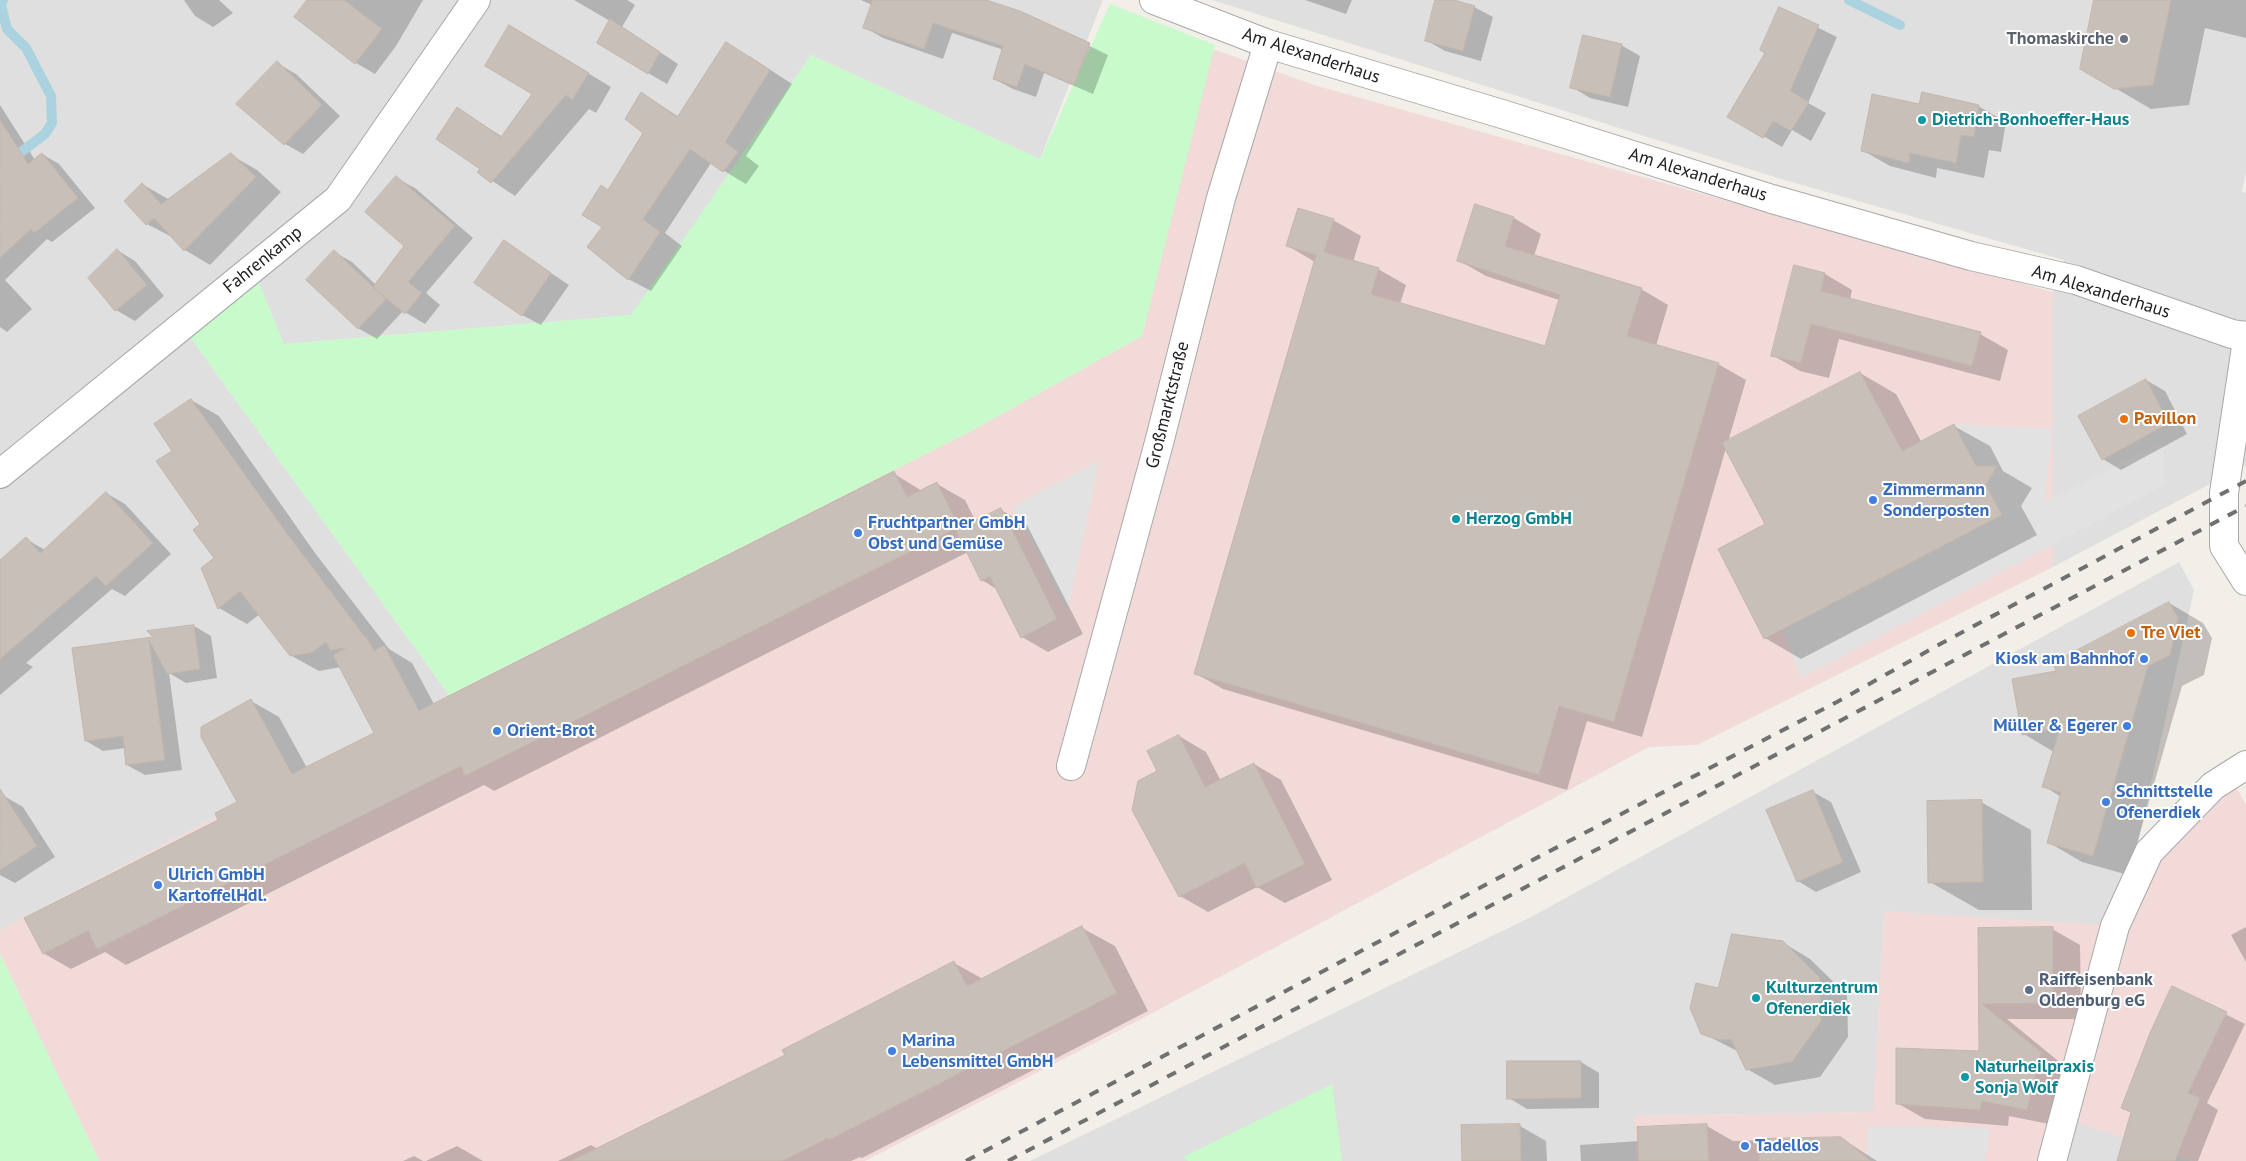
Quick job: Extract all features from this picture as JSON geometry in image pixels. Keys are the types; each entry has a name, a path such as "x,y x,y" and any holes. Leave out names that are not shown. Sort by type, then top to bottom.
{"street":[{"name":"Fahrenkamp","path":"0,474 338,199 476,0"},
{"name":"Am Alexanderhaus","path":"1154,0 1268,44 1502,114 1772,199 1971,256 2076,280 2232,334 2246,336"},
{"name":"Großmarktstraße","path":"1070,766 1160,438 1221,198 1268,44"},
{"path":"2246,347 2224,493 2224,546 2246,581"},
{"path":"2052,1161 2115,926 2149,852 2213,786 2246,765"}],"shaded area":[{"path":"0,0 1103,0 1040,159 811,55 632,315 284,344 182,326 449,695 0,930"},
{"path":"1212,0 2246,0 2246,173 2242,191 2246,193 2246,465 2053,567 2053,292 2064,260 1781,179"},
{"path":"1213,49 1314,85 2053,292 2053,567 1697,745 1649,747 1145,1017 865,1161 99,1161 0,954 0,930 449,695 971,431 1142,336"},
{"path":"1954,424 2053,429 2044,502 2163,443 2165,485 1801,678 1782,629 2001,515 1986,485 1997,466 1976,466"},
{"path":"1099,461 1068,611 1013,506"},
{"path":"2179,562 2194,590 2125,901 2115,926 1884,912 1874,1112 1635,1116 1637,1161 1030,1161 1531,917"},
{"path":"2234,783 2246,805 2246,1161 2192,1161 2064,1118 2052,1161 1637,1161 1634,1116 1873,1112 1884,911 2115,926 2155,854"},
{"path":"2064,1117 2192,1161 2052,1161"},
{"path":"1867,1126 1990,1128 1985,1161 1867,1161"}],"green space":[{"path":"1110,4 1215,45 1142,336 971,431 449,695 182,326 253,268 284,344 631,315 811,55 1040,159"},
{"path":"0,954 99,1161 0,1161"},
{"path":"1332,1084 1342,1161 1188,1161 1183,1157"}],"building":[{"path":"307,0 344,0 382,29 355,64 294,17"},
{"path":"873,0 986,0 1020,11 1090,43 1074,85 1025,64 1017,87 993,79 1003,46 933,23 924,49 863,28"},
{"path":"1435,0 1454,0 1475,6 1463,51 1425,41"},
{"name":"Thomaskirche","path":"2094,0 2171,0 2153,85 2114,89 2080,69"},
{"path":"1779,7 1819,25 1790,91 1809,102 1791,131 1773,121 1763,138 1727,117 1765,53 1760,50"},
{"path":"610,19 660,52 648,74 597,43"},
{"path":"509,25 589,73 572,100 566,95 491,183 477,172 480,169 436,139 457,107 501,137 532,94 485,66"},
{"path":"1583,35 1622,44 1610,97 1570,88"},
{"path":"726,42 770,70 725,142 738,152 723,172 690,149 643,219 660,232 628,280 587,247 602,227 582,215 601,185 608,190 643,133 625,119 641,92 677,117"},
{"path":"277,61 322,105 284,145 236,104"},
{"name":"Dietrich-Bonhoeffer-Haus","path":"1922,92 1979,105 1974,137 1961,135 1956,163 1910,153 1909,163 1861,151 1872,94 1919,104"},
{"path":"0,120 28,164 42,153 78,198 34,233 31,229 0,258"},
{"path":"231,153 256,177 184,251 154,218 146,225 124,201 142,183 161,204"},
{"path":"396,176 455,226 408,282 422,293 405,314 373,287 404,246 365,212"},
{"name":"Herzog GmbH","path":"1475,204 1514,217 1505,246 1642,288 1627,336 1719,363 1614,722 1559,706 1539,775 1194,674 1316,255 1286,246 1298,208 1334,219 1324,252 1379,268 1371,294 1545,346 1560,295 1457,261"},
{"path":"504,240 551,273 522,316 474,283"},
{"path":"117,249 147,285 115,311 88,278"},
{"path":"334,250 386,299 358,329 306,280"},
{"path":"1794,265 1825,273 1821,291 1981,332 1972,366 1811,324 1801,363 1771,356"},
{"name":"Zimmermann Sonderposten","path":"1860,372 1902,451 1954,424 1976,466 1997,466 1986,485 2002,515 1764,639 1718,549 1765,524 1722,443"},
{"name":"Pavillon","path":"2146,379 2169,423 2102,460 2078,416"},
{"path":"191,399 288,535 366,636 374,651 384,645 419,711 894,471 907,497 937,482 959,527 465,776 461,766 97,949 88,931 43,954 24,918 218,820 215,813 237,802 201,737 201,727 251,699 292,774 374,733 333,655 346,648 330,650 326,642 311,653 290,656 240,591 218,609 201,568 214,558 193,530 200,524 156,461 172,451 154,424"},
{"path":"106,492 153,543 106,586 96,576 0,659 0,560 26,537 40,553"},
{"path":"1001,508 1057,619 1021,638 990,577 981,581 956,531"},
{"path":"2169,602 2178,618 2170,655 2148,666 2093,856 2047,843 2061,792 2042,787 2060,728 2022,735 2012,679 2056,671 2053,663"},
{"path":"194,625 200,669 167,674 149,640 165,760 126,765 123,736 85,741 72,648 153,637 147,631"},
{"path":"1179,735 1205,787 1254,763 1305,864 1256,888 1245,863 1179,897 1132,810 1138,781 1157,771 1147,751"},
{"path":"0,789 37,846 0,870"},
{"path":"1813,790 1843,862 1797,882 1766,810"},
{"path":"1982,800 1983,882 1928,883 1927,801"},
{"path":"1082,926 1117,993 829,1140 828,1138 782,1161 571,1161 785,1055 782,1050 954,961 967,986"},
{"path":"2053,927 2053,1003 1982,1004 2041,1052 2027,1110 1982,1101 1980,1110 1896,1104 1896,1048 1979,1051 1978,928"},
{"name":"Kulturzentrum Ofenerdiek","path":"1732,934 1783,941 1820,978 1821,1021 1792,1062 1746,1070 1731,1039 1719,1040 1701,1034 1690,1008 1696,983 1718,988"},
{"path":"2172,986 2227,1012 2188,1093 2200,1098 2175,1161 2117,1161 2131,1112 2121,1108 2150,1033"},
{"path":"1507,1061 1581,1061 1581,1098 1507,1099"},
{"path":"1520,1124 1521,1161 1462,1161 1461,1125"},
{"path":"1707,1124 1709,1161 1639,1161 1637,1127"},
{"path":"1841,1137 1871,1161 1759,1161 1759,1139"}],"waterway":[{"path":"0,168 45,134 52,123 51,96 26,48 7,29 1,5 3,0"},
{"path":"1849,0 1900,25"}],"railway":[{"path":"966,1161 1521,866 1837,702 1942,643 2246,481"},
{"path":"1008,1161 2246,506"}],"place":[{"name":"Thomaskirche","path":"2124,39"},
{"name":"Dietrich-Bonhoeffer-Haus","path":"1922,120"},
{"name":"Pavillon","path":"2124,419"},
{"name":"Zimmermann Sonderposten","path":"1873,500"},
{"name":"Herzog GmbH","path":"1456,519"},
{"name":"Fruchtpartner GmbH Obst und Gemüse","path":"858,533"},
{"name":"Tre Viet","path":"2131,633"},
{"name":"Kiosk am Bahnhof","path":"2144,659"},
{"name":"Müller & Egerer","path":"2127,726"},
{"name":"Orient-Brot","path":"497,731"},
{"name":"Schnittstelle Ofenerdiek","path":"2106,802"},
{"name":"Ulrich GmbH KartoffelHdl.","path":"158,885"},
{"name":"Raiffeisenbank Oldenburg eG","path":"2029,990"},
{"name":"Kulturzentrum Ofenerdiek","path":"1756,998"},
{"name":"Marina Lebensmittel GmbH","path":"892,1051"},
{"name":"Naturheilpraxis Sonja Wolf","path":"1965,1077"},
{"name":"Tadellos","path":"1745,1146"}]}
